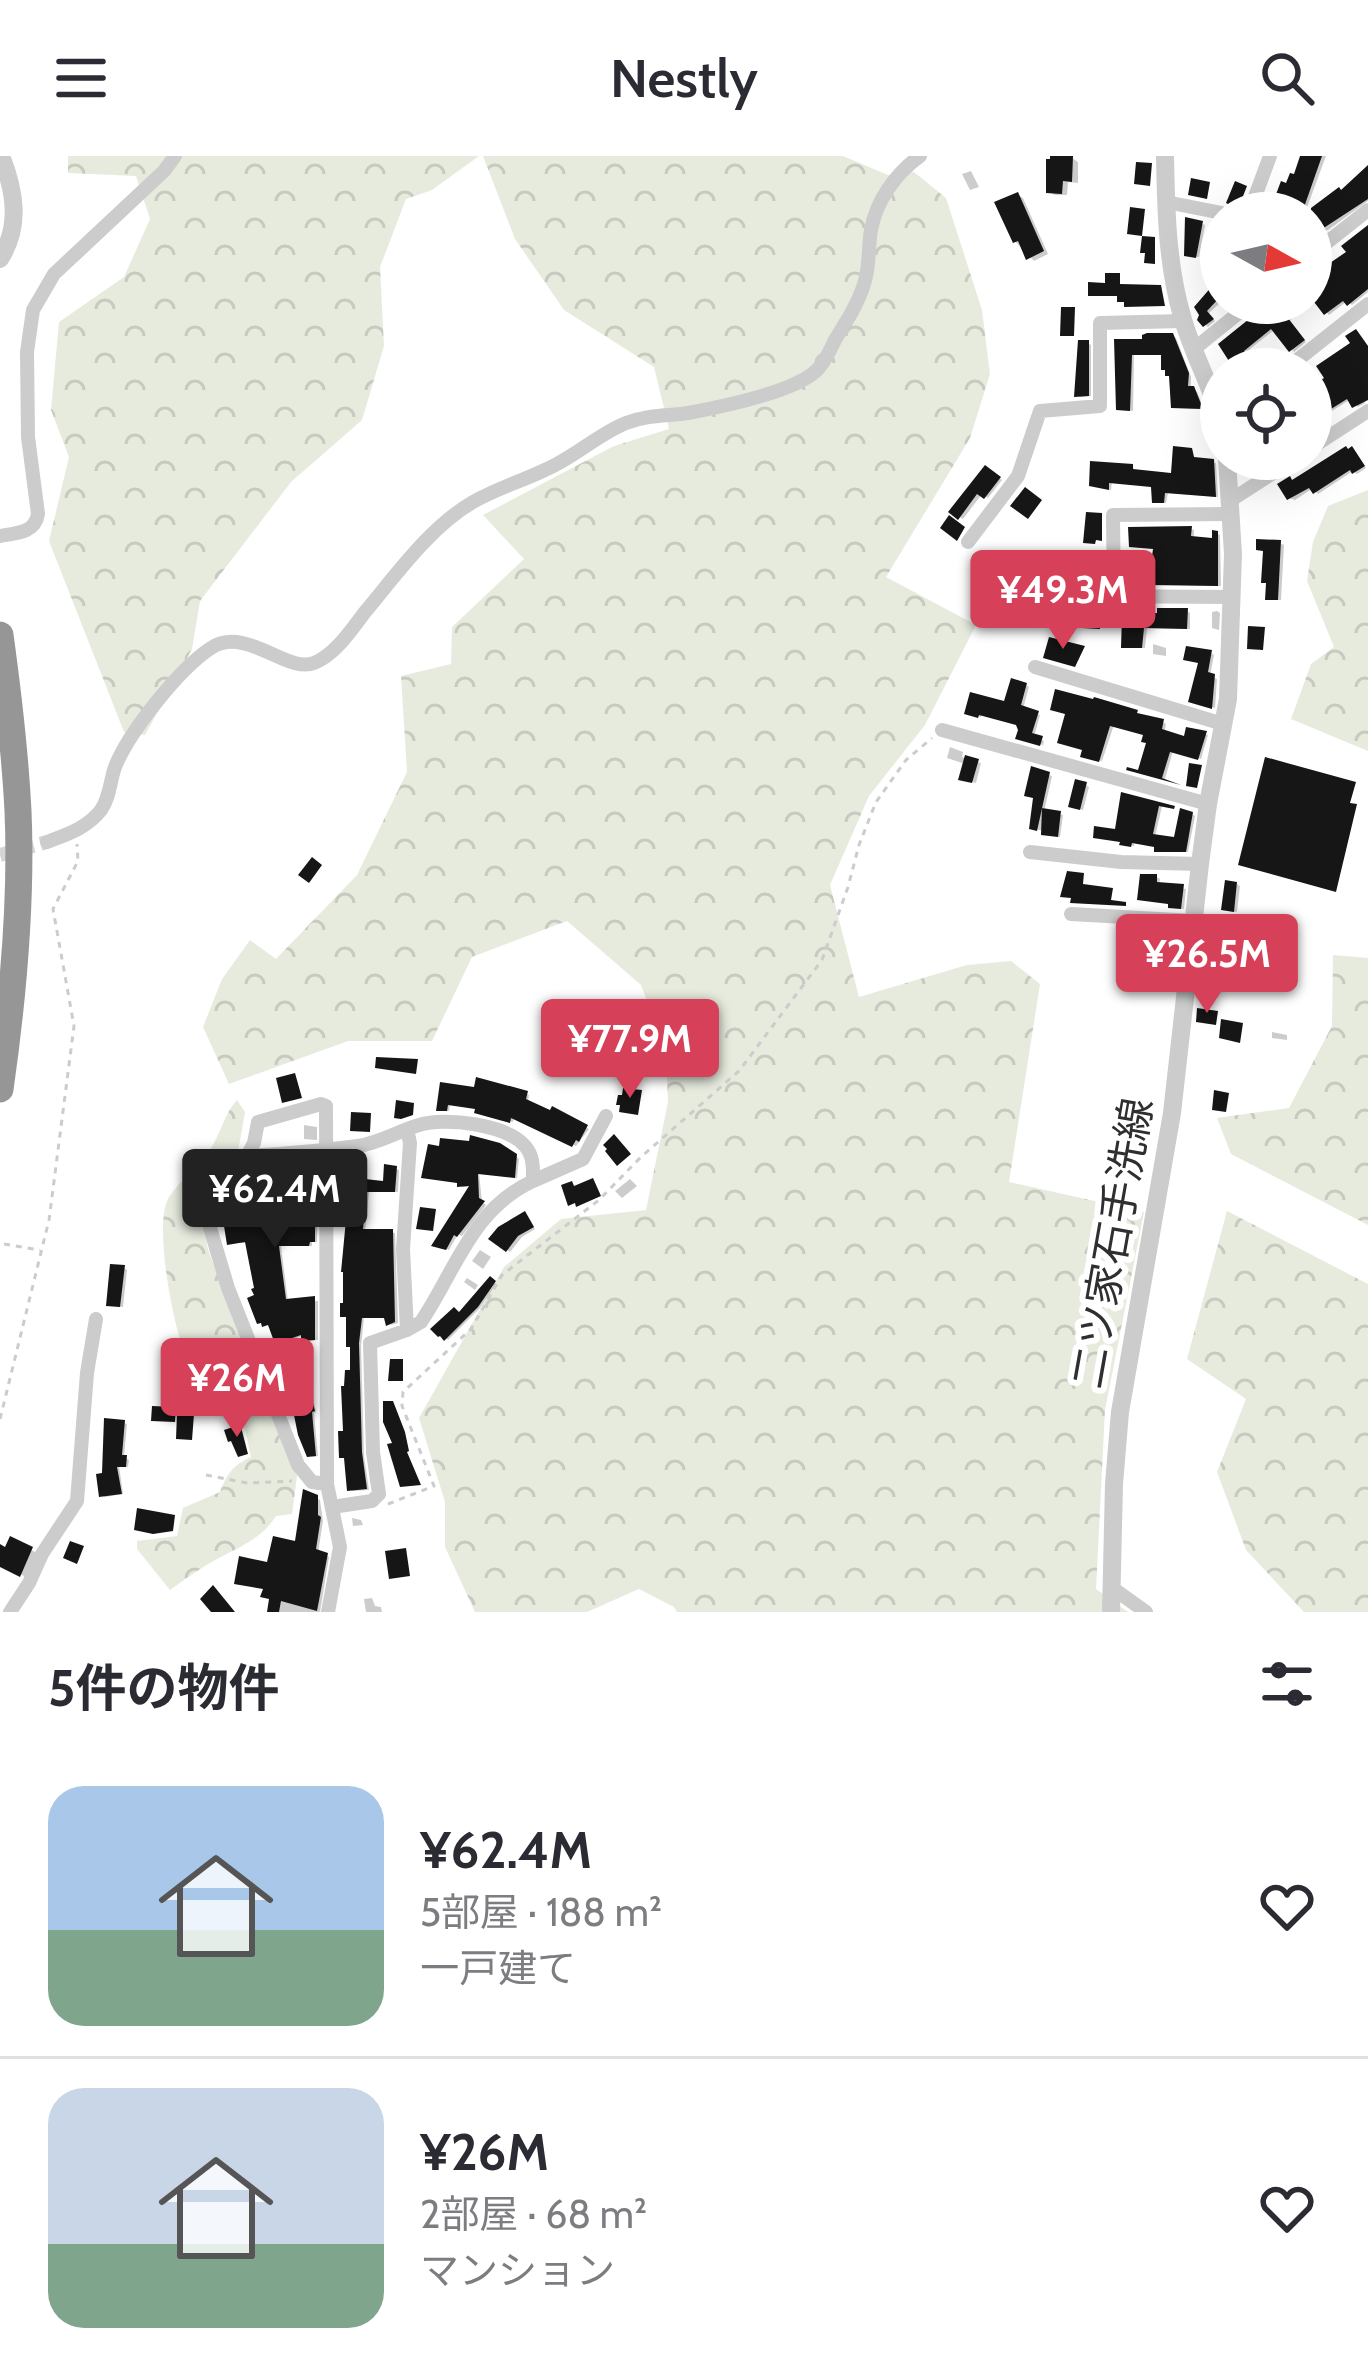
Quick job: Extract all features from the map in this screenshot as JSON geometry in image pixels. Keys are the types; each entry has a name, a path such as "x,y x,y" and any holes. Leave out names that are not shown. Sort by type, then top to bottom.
{"highway":[{"path":"0,634 19,864 0,1089"}],"street":[{"path":"0,259 13,231 14,206 1,156"},
{"path":"6,535 30,530 38,514 28,437 27,352 33,310 54,274 176,156"},
{"path":"47,842 87,824 102,808 115,768 140,725 190,663 217,644 254,646 302,665 311,664 348,633 448,518 476,500 555,465 624,424 782,390 819,369 866,281 872,226 882,198 907,165 920,156"},
{"path":"1165,156 1173,273 1183,321 1200,365"},
{"path":"1257,192 1270,156"},
{"path":"1166,202 1200,209"},
{"path":"1332,238 1368,210"},
{"path":"1312,348 1368,304"},
{"path":"968,542 1018,476 1040,411 1100,406 1100,323 1183,321"},
{"path":"1194,349 1225,324"},
{"path":"1332,434 1368,411"},
{"name":"二ツ家石手洗線","path":"1111,1612 1120,1412 1172,1113 1200,864 1232,658 1229,480"},
{"path":"1114,596 1113,514 1232,507 1267,480"},
{"path":"1080,596 1232,597"},
{"path":"1034,668 1223,724"},
{"path":"942,730 1208,804"},
{"path":"1030,852 1200,864"},
{"path":"1071,914 1194,922"},
{"path":"319,1483 327,1149 327,1110 321,1104 258,1122 254,1143 223,1187 208,1221 228,1288 298,1465 319,1483 332,1508 340,1546 328,1612"},
{"path":"332,1508 379,1494 370,1343 421,1322 484,1216 520,1187 583,1159 606,1117"},
{"path":"247,1156 363,1145 423,1123 464,1122 506,1134 528,1148 533,1181"},
{"path":"407,1129 403,1249 407,1330"},
{"path":"10,1612 77,1501 96,1318"},
{"path":"1111,1587 1146,1612"}],"path":[{"path":"376,1498 390,1506 434,1486 402,1406 404,1392 471,1329 502,1274 599,1199 739,1071 822,960 876,802 906,760 942,730"},
{"path":"0,1420 49,1220 74,1026 53,909 80,854 74,832"},
{"path":"4,1244 42,1251"},
{"path":"206,1475 247,1483 319,1483"}],"green space":[{"path":"68,156 479,156 432,190 406,199 380,267 384,346 362,420 291,482 200,601 192,649 145,735 124,732 49,541 69,457 51,410 59,322 124,277 150,219 136,176 68,173"},
{"path":"483,156 843,156 888,175 914,172 946,198 982,310 990,374 970,438 886,577 976,625 925,725 869,796 830,885 859,997 967,965 1011,961 1040,984 1009,1182 1144,1212 1105,1410 1096,1589 1128,1612 677,1612 639,1589 587,1612 475,1612 445,1547 445,1502 419,1418 504,1267 561,1219 646,1210 668,1102 666,1052 641,985 567,921 472,957 432,1041 348,1041 229,1084 203,1027 222,979 250,940 276,959 357,875 407,772 401,676 451,664 452,627 524,559 483,515 614,446 669,429 654,367 564,310 515,239"},
{"path":"1368,490 1368,751 1291,719 1311,664 1334,647 1307,581 1313,542 1328,506"},
{"path":"1333,955 1368,958 1368,1225 1231,1154 1217,1118 1289,1108 1332,1026"},
{"path":"237,1100 245,1112 238,1152 213,1188 202,1221 225,1297 297,1476 292,1514 276,1516 252,1540 170,1590 137,1549 137,1541 177,1536 183,1508 220,1492 231,1471 251,1457 242,1421 196,1375 185,1354 168,1282 163,1231 169,1197 207,1155"},
{"path":"1227,1211 1368,1284 1368,1612 1304,1612 1246,1550 1217,1472 1246,1399 1187,1359"}],"building":[{"path":"1073,156 1072,182 1063,181 1062,194 1046,193 1046,159"},
{"path":"1300,156 1322,156 1309,192 1277,192 1281,181 1286,183 1290,173 1294,174"},
{"path":"1136,162 1152,163 1150,186 1134,184"},
{"path":"1368,165 1368,199 1332,223 1332,192 1341,190"},
{"path":"1191,178 1210,182 1208,192 1200,192 1200,198 1188,195"},
{"path":"1235,181 1247,186 1245,192 1230,192"},
{"path":"1018,192 1044,251 1026,260 994,202"},
{"path":"1130,207 1145,209 1142,236 1127,234"},
{"path":"1185,217 1200,220 1196,258 1184,256"},
{"path":"1368,225 1368,289 1347,306 1343,301 1332,309 1332,262 1346,252 1341,246"},
{"path":"1142,236 1155,237 1155,264 1144,263"},
{"path":"1105,273 1120,273 1120,284 1161,285 1165,306 1124,307 1117,296 1088,296 1088,282 1105,283"},
{"path":"1061,307 1075,307 1074,336 1060,336"},
{"path":"1243,324 1293,324 1305,340 1286,348 1271,329 1248,348 1221,348 1218,344"},
{"path":"1356,329 1368,346 1368,400 1352,408 1347,399 1332,408 1332,355 1350,343 1345,336"},
{"path":"1173,333 1189,373 1188,386 1194,386 1200,409 1171,408 1169,376 1161,370 1161,355 1132,355 1130,411 1116,410 1114,339 1142,339 1142,335"},
{"path":"1078,340 1089,340 1089,396 1074,397"},
{"path":"1173,446 1192,448 1194,457 1200,458 1200,480 1215,480 1216,497 1165,493 1164,503 1152,503 1151,487 1109,483 1109,490 1089,486 1090,461 1171,473"},
{"path":"1352,446 1365,466 1313,494 1309,488 1287,500 1277,484 1332,480 1332,455"},
{"path":"985,465 1001,477 984,499 977,494 958,520 948,512"},
{"path":"1025,487 1042,500 1028,519 1010,506"},
{"path":"1086,512 1102,513 1102,541 1095,544 1083,543"},
{"path":"949,515 965,527 957,541 940,528"},
{"path":"1192,526 1191,536 1212,538 1212,530 1218,531 1218,586 1148,585 1153,549 1129,547 1128,527"},
{"path":"1256,539 1281,540 1278,600 1265,600 1263,551 1256,550"},
{"path":"1157,608 1188,608 1187,629 1144,628 1142,648 1121,648 1122,615 1148,616 1157,613"},
{"path":"1083,609 1118,611 1117,623 1082,628"},
{"path":"1248,626 1265,627 1263,650 1247,649"},
{"path":"1049,637 1085,646 1075,667 1043,658"},
{"path":"1186,646 1212,650 1208,672 1215,674 1212,709 1188,702 1198,663 1183,660"},
{"path":"1011,678 1027,683 1021,705 1039,711 1032,733 1043,736 1040,746 1015,739 1016,725 964,714 970,692 1004,701"},
{"path":"1055,689 1164,719 1162,729 1184,736 1186,727 1207,731 1198,760 1170,752 1162,778 1181,785 1126,770 1138,770 1146,743 1141,742 1143,735 1110,726 1099,762 1080,757 1082,750 1057,743 1065,714 1050,710"},
{"path":"965,755 979,759 972,783 958,780"},
{"path":"1265,757 1356,782 1350,803 1357,804 1336,892 1238,865"},
{"path":"1189,763 1202,765 1197,788 1186,786"},
{"path":"1031,766 1050,772 1037,831 1029,829 1033,798 1024,796"},
{"path":"1075,779 1087,782 1080,810 1068,807"},
{"path":"1121,792 1175,806 1159,806 1153,834 1174,837 1180,808 1193,812 1186,852 1154,852 1154,847 1093,838 1094,826 1115,829"},
{"path":"1042,808 1061,811 1058,837 1041,835"},
{"path":"312,857 322,865 309,883 298,875"},
{"path":"1067,871 1084,873 1083,884 1113,888 1111,900 1126,902 1126,906 1070,903 1071,898 1060,897"},
{"path":"1140,874 1157,874 1157,882 1184,884 1181,909 1137,900"},
{"path":"1225,880 1237,882 1234,912 1221,910"},
{"path":"1128,929 1147,931 1145,951 1176,954 1174,974 1154,972 1155,963 1131,961 1132,950 1125,949"},
{"path":"1197,1008 1218,1011 1216,1025 1196,1022"},
{"path":"1221,1019 1243,1023 1240,1043 1219,1038"},
{"path":"376,1057 418,1059 416,1074 375,1068"},
{"path":"295,1073 302,1098 282,1103 276,1078"},
{"path":"476,1077 528,1091 526,1099 588,1125 572,1147 511,1118 510,1123 474,1113 475,1109 448,1105 447,1111 436,1111 440,1082 474,1087"},
{"path":"623,1088 642,1090 638,1115 619,1112 620,1105 616,1105"},
{"path":"1214,1090 1229,1093 1226,1112 1212,1110"},
{"path":"396,1100 414,1103 413,1115 394,1118"},
{"path":"351,1112 371,1113 370,1132 350,1131"},
{"path":"614,1134 631,1154 617,1166 603,1145"},
{"path":"470,1135 500,1143 517,1154 515,1178 478,1174 479,1198 485,1201 446,1250 431,1246 469,1186 421,1178 428,1144 439,1146 440,1138 469,1141"},
{"path":"358,1158 356,1178 383,1181 384,1164 397,1166 395,1192 366,1192 363,1229 393,1229 395,1322 386,1326 384,1318 362,1318 362,1452 367,1489 347,1491 338,1431 343,1431 341,1386 345,1370 350,1370 346,1317 340,1317 349,1188 340,1187 339,1180 343,1159"},
{"path":"263,1170 278,1171 278,1194 300,1194 300,1178 315,1178 315,1242 279,1246 286,1299 315,1296 315,1340 301,1341 301,1335 275,1344 268,1325 257,1324 247,1298 254,1295 254,1288 245,1242 227,1245 224,1226 234,1224 230,1195 236,1188 262,1184"},
{"path":"593,1178 601,1196 568,1206 561,1185 572,1181 574,1186"},
{"path":"420,1207 436,1209 433,1231 416,1229"},
{"path":"525,1211 534,1227 518,1236 506,1252 488,1239 498,1227"},
{"path":"110,1264 125,1265 120,1307 106,1306"},
{"path":"490,1276 496,1281 478,1307 444,1341 438,1337 430,1329 454,1307 459,1312"},
{"path":"390,1359 403,1359 403,1381 388,1381"},
{"path":"309,1389 315,1411 316,1456 307,1457 291,1400 293,1393"},
{"path":"383,1401 393,1401 421,1485 400,1487 387,1444 392,1443 383,1422"},
{"path":"152,1406 176,1407 175,1422 151,1421"},
{"path":"177,1413 194,1414 192,1440 176,1439"},
{"path":"104,1418 125,1420 122,1455 127,1455 126,1467 117,1467 122,1494 99,1497 96,1474 102,1473"},
{"path":"241,1427 248,1454 238,1457 224,1430"},
{"path":"303,1489 318,1495 321,1517 316,1549 328,1553 317,1611 281,1601 279,1612 267,1612 269,1599 260,1597 263,1589 234,1584 239,1556 267,1562 273,1536 295,1541"},
{"path":"137,1508 175,1515 173,1531 134,1530"},
{"path":"10,1536 33,1547 20,1577 0,1567 0,1544 5,1547"},
{"path":"70,1541 84,1546 77,1564 63,1558"},
{"path":"406,1548 410,1576 389,1579 385,1551"},
{"path":"213,1585 235,1612 211,1612 200,1599"}],"tunnel":[{"path":"0,855 47,842"}]}
